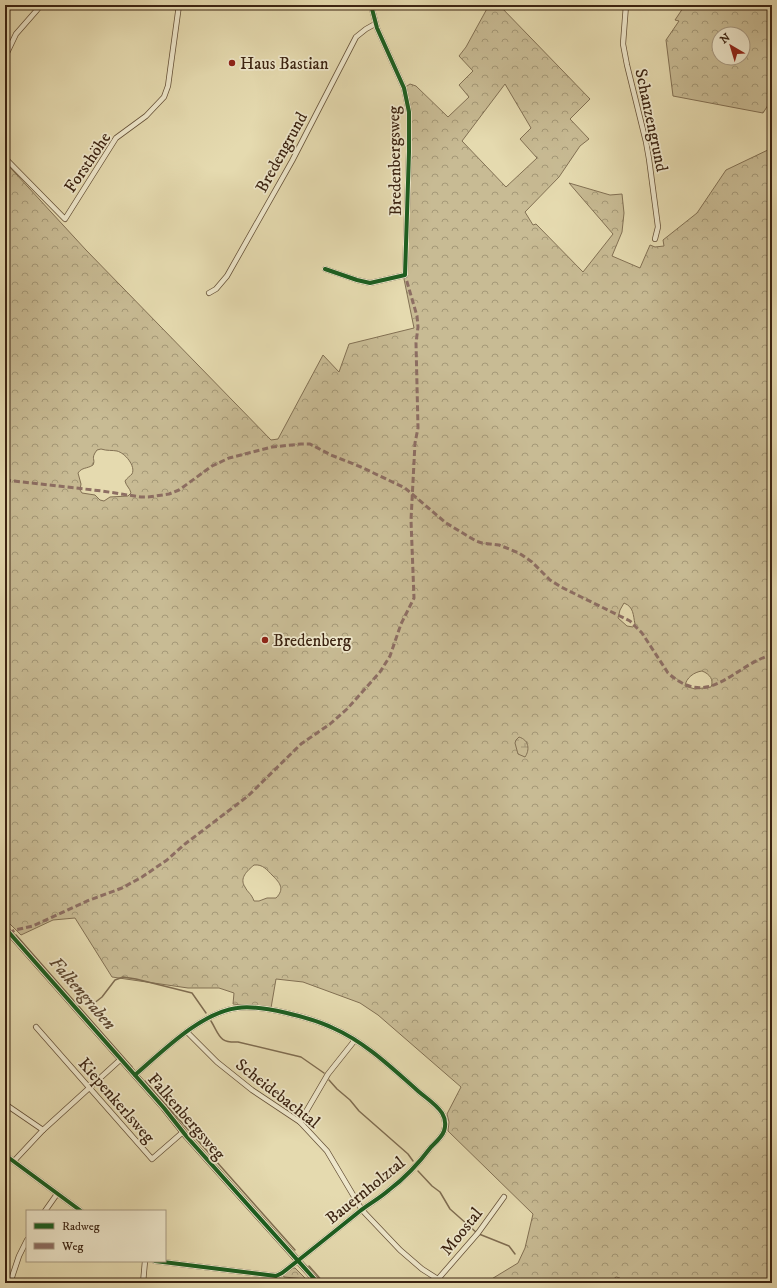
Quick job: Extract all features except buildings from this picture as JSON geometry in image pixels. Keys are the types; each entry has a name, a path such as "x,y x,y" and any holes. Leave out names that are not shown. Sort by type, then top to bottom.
{"street":[{"path":"5,57 16,34 41,5"},
{"name":"Forsthöhe","path":"5,158 65,219 116,138 146,116 164,97 168,86 179,5"},
{"name":"Bredenbergsweg","path":"325,269 370,284 405,275 409,112 404,88 375,24 370,5"},
{"name":"Schanzengrund","path":"626,5 623,44 650,159 658,227 655,239"},
{"name":"Bredengrund","path":"209,293 216,289 227,276 292,161 356,37 375,24"},
{"name":"Falkenbergsweg","path":"5,928 183,1132 318,1283"},
{"name":"Bauernholztal","path":"134,1075 187,1032 207,1018 228,1009 244,1007 277,1011 332,1027 355,1040 400,1075 435,1106 442,1114 445,1122 443,1133 417,1164 390,1189 282,1273 276,1276 163,1262"},
{"name":"Kiepenkerlsweg","path":"36,1027 152,1160 183,1132"},
{"name":"Scheidebachtal","path":"187,1032 217,1062 246,1085 300,1122 327,1151 362,1210 400,1250 422,1269 444,1283"},
{"path":"300,1122 328,1074 355,1040"},
{"path":"14,1161 43,1130 121,1060"},
{"path":"5,1104 43,1130"},
{"path":"5,1155 80,1210"},
{"path":"46,1210 57,1194"},
{"name":"Moostal","path":"438,1280 478,1233 504,1197"},
{"path":"10,1283 19,1256 26,1242"},
{"path":"143,1283 145,1262"}],"green space":[{"path":"489,5 499,5 590,99 570,119 589,139 580,146 559,177 525,212 533,225 536,224 583,272 613,234 569,183 610,195 622,194 624,213 622,232 612,256 640,268 650,245 655,247 664,246 663,240 697,213 726,170 772,148 772,1283 622,1283 620,1278 616,1277 611,1281 611,1283 485,1283 518,1263 525,1248 533,1214 448,1131 449,1122 447,1114 461,1087 378,1015 360,1003 303,982 276,979 271,1008 233,1004 234,993 219,988 188,988 112,977 75,918 53,920 21,935 5,919 5,162 86,250 271,440 278,439 323,355 339,372 349,344 414,328 404,279 409,112 404,88 410,84 416,86 448,117 469,97 459,85 473,71 459,56 466,47","holes":["505,84 531,128 520,139 537,158 506,187 462,141","97,450 117,451 129,460 133,471 125,481 131,493 128,496 110,497 104,501 100,500 95,495 82,493 80,490 81,484 78,473 81,470 93,465 93,457","624,603 630,607 635,624 633,627 627,626 618,618","702,671 705,672 712,680 711,687 695,689 685,686 689,678","254,865 260,865 267,870 276,879 280,886 281,889 279,895 276,898 267,898 254,901 243,884 243,878"]},
{"path":"685,5 772,5 772,99 763,113 673,96 666,40 679,21 675,20"},
{"path":"519,737 525,740 528,746 528,751 525,757 518,754 515,743"},
{"path":"295,1268 306,1279 284,1277 283,1275"}],"waterway":[{"name":"Falkengraben","path":"16,935 132,1067"},
{"path":"88,1008 102,997 115,980 123,977 192,993 206,1013"},
{"path":"211,1021 223,1040 238,1042 301,1057 324,1073"},
{"path":"329,1080 359,1111 408,1154 413,1161"},
{"name":"Falkengraben","path":"145,1081 295,1250"},
{"path":"418,1171 440,1192 450,1209 477,1233"},
{"path":"479,1234 509,1246 515,1254"},
{"name":"Falkengraben","path":"309,1266 324,1283"}],"marked path":[{"path":"9,933 33,926 87,901 122,888 142,877 167,860 185,844 248,796 301,744 330,724 347,709 380,672 390,656 401,624 414,598 411,520 415,443 418,428 416,343 418,327 417,316 405,275"},
{"path":"5,480 148,497 169,494 179,490 212,466 229,458 272,447 310,444 405,488 446,523 476,541 499,545 519,553 532,562 550,580 561,587 630,621 642,633 668,673 683,684 697,687 709,686 722,682 758,660 772,655"}],"cycle path":[{"path":"325,269 370,283 405,275 409,112 404,88 377,28 371,5"},
{"path":"5,928 164,1108 187,1137 318,1283"},
{"path":"135,1075 169,1045 209,1017 223,1011 237,1008 259,1008 299,1016 324,1024 345,1034 378,1056 434,1104 442,1113 445,1122 444,1131 440,1137 401,1180 282,1273 276,1276 163,1262"},
{"path":"5,1155 80,1210"}],"place":[{"name":"Haus Bastian","path":"232,63"},
{"name":"Bredenberg","path":"265,640"}]}
